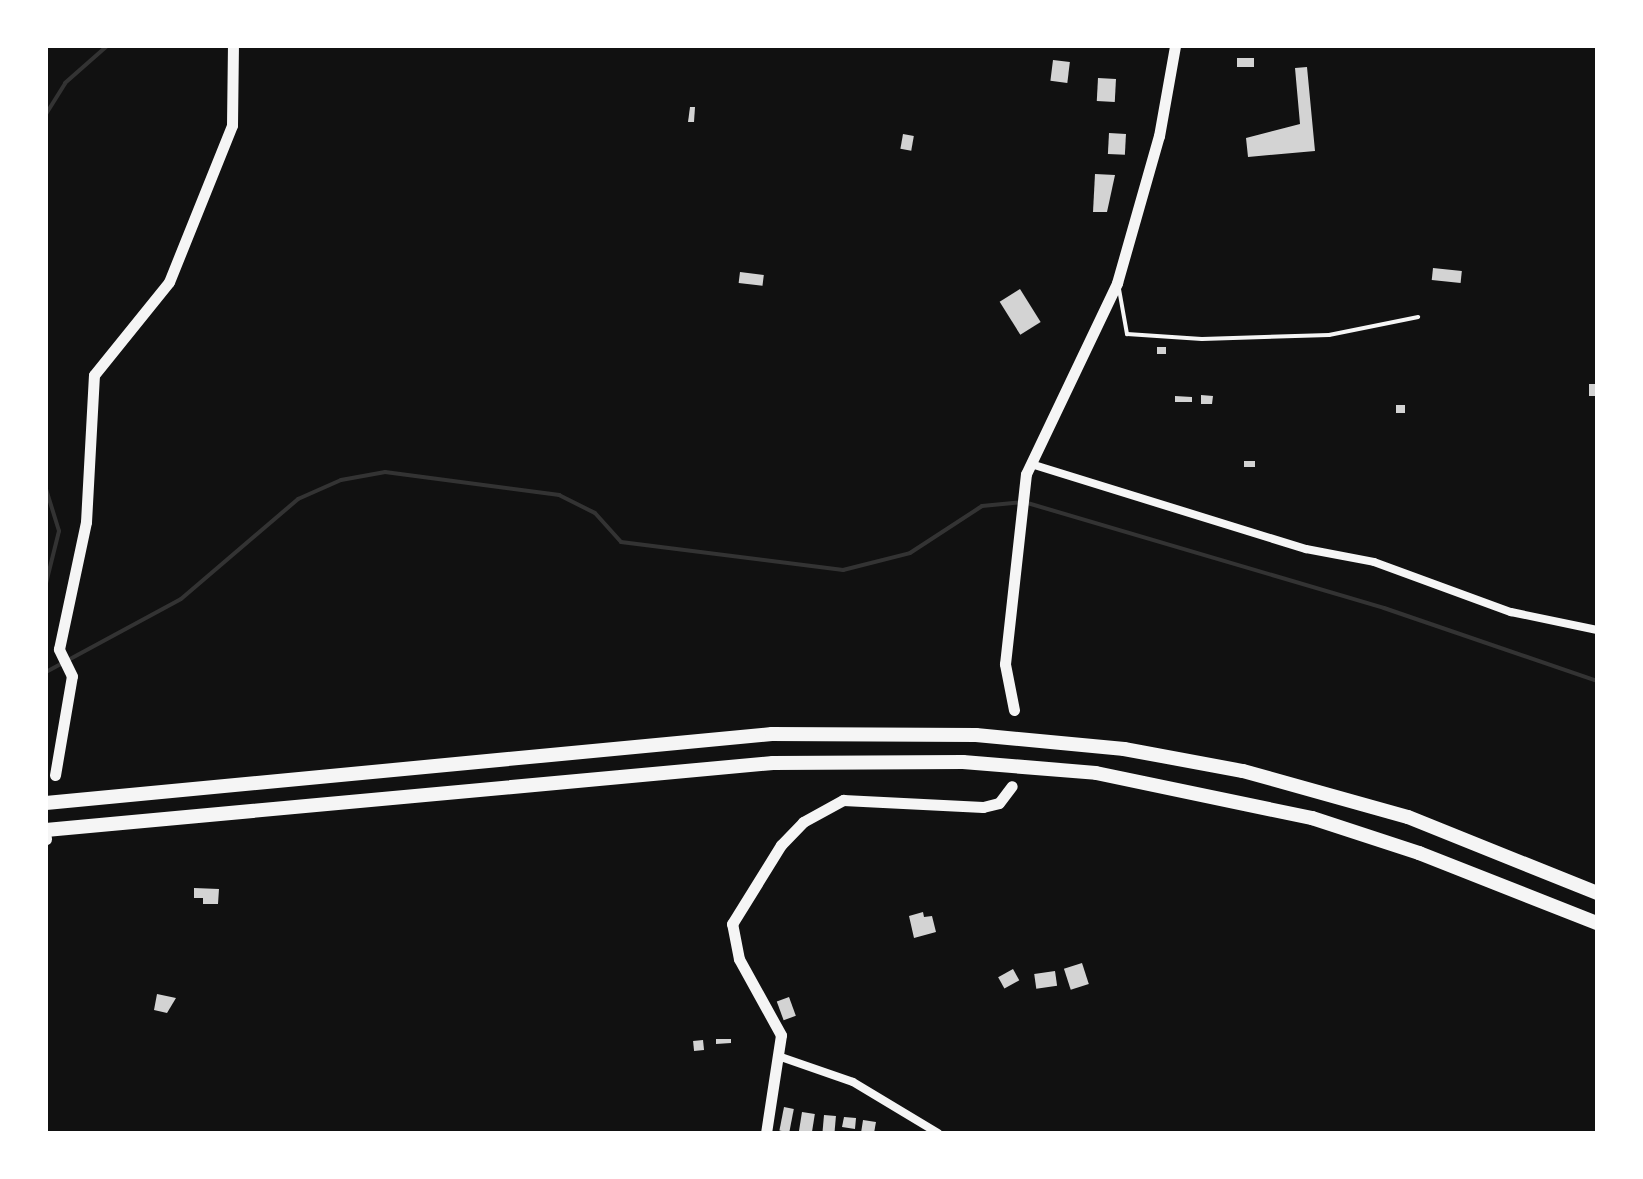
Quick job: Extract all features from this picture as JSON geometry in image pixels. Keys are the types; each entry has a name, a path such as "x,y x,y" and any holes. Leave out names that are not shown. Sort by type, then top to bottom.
{"highway":[{"path":"46,803 772,734 976,735 1061,740 1243,771 1408,817 1597,893"},
{"path":"46,830 773,763 963,762 1096,773 1312,818 1419,853 1597,923"}],"street":[{"path":"55,775 72,676 59,649 86,522 94,375 105,356 153,308 169,282 232,125 233,46"},
{"path":"1014,710 1005,664 1028,469 1117,283 1159,136 1175,46"},
{"path":"1028,469 1306,549 1374,562 1511,612 1597,630"},
{"path":"766,1133 781,1035 739,959 732,924 781,845 803,822 843,800 983,807 999,803 1012,786"},
{"path":"778,1056 853,1082 938,1133"}],"lane":[{"path":"1117,283 1127,334 1202,339 1329,335 1418,317"}],"building":[{"path":"1237,58 1254,58 1254,67 1237,67"},
{"path":"1053,60 1070,62 1067,83 1050,81"},
{"path":"1307,67 1315,151 1248,157 1246,138 1300,124 1295,68"},
{"path":"1098,78 1116,79 1115,102 1097,101"},
{"path":"690,107 695,107 694,122 688,122"},
{"path":"1109,133 1126,134 1125,155 1108,154"},
{"path":"903,134 914,136 911,151 900,149"},
{"path":"1095,174 1115,175 1107,212 1093,212"},
{"path":"1433,268 1462,271 1461,283 1432,280"},
{"path":"740,272 764,275 762,286 739,283"},
{"path":"1020,289 1041,322 1020,335 1000,302"},
{"path":"1157,347 1166,347 1166,354 1157,354"},
{"path":"1589,384 1597,384 1597,396 1589,396"},
{"path":"1201,395 1213,396 1212,404 1201,404"},
{"path":"1175,396 1192,397 1192,402 1175,402"},
{"path":"1396,405 1405,405 1405,413 1396,413"},
{"path":"1244,461 1255,461 1255,467 1244,467"},
{"path":"194,888 219,889 218,904 203,904 203,898 194,898"},
{"path":"923,912 924,917 932,916 936,932 914,938 909,916"},
{"path":"1082,963 1089,984 1071,990 1064,969"},
{"path":"1013,969 1019,980 1004,989 998,977"},
{"path":"1055,971 1057,986 1036,989 1034,974"},
{"path":"157,994 176,998 167,1013 154,1010"},
{"path":"789,997 796,1016 784,1020 777,1001"},
{"path":"716,1039 731,1039 731,1043 716,1044"},
{"path":"703,1040 704,1050 694,1051 693,1041"},
{"path":"784,1107 794,1109 789,1132 779,1131"},
{"path":"802,1112 815,1114 812,1133 799,1133"},
{"path":"824,1115 836,1116 834,1133 822,1133"},
{"path":"844,1117 856,1118 855,1129 842,1127"},
{"path":"863,1120 876,1122 874,1133 861,1133"}],"waterway":[{"path":"46,114 65,83 107,46"},
{"path":"46,672 181,599 298,499 341,480 385,472 559,495 595,513 621,542 843,570 910,553 982,506 1024,502 1384,608 1597,681"},
{"path":"46,489 59,531 46,583"}]}
